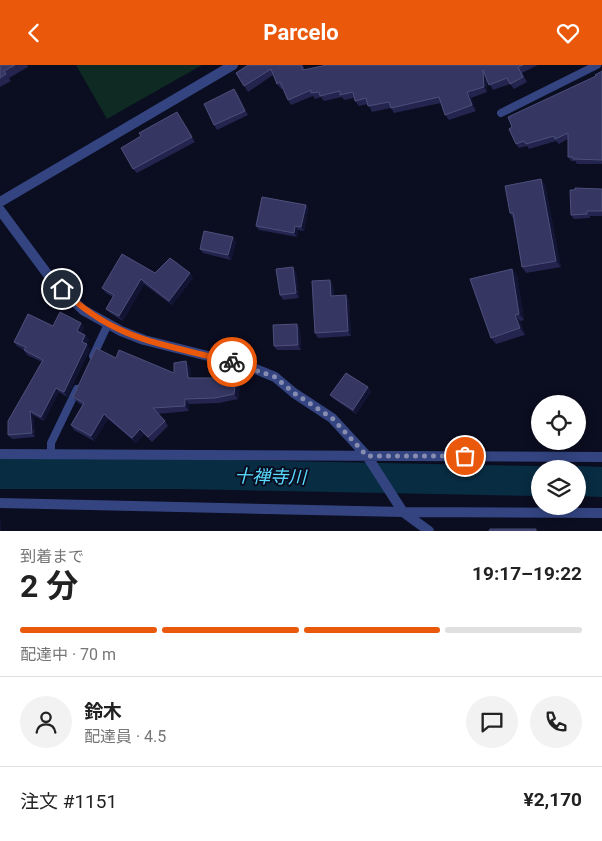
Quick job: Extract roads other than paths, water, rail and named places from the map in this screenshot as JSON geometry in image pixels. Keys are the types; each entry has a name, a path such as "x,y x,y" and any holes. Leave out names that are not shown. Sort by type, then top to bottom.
{"street":[{"path":"0,202 233,65"},
{"path":"0,210 51,279 83,310 108,324 144,340 248,366 275,377 294,393 332,418 369,459 401,509 429,531"},
{"path":"0,454 369,459 602,457"},
{"path":"0,503 602,513"}],"lane":[{"path":"502,113 597,65"},
{"path":"88,367 108,324"},
{"path":"50,455 51,443 80,383"}],"waterway":[{"name":"十禅寺川","path":"0,474 180,474 531,481"},
{"name":"十禅寺川","path":"586,481 602,482"}]}
